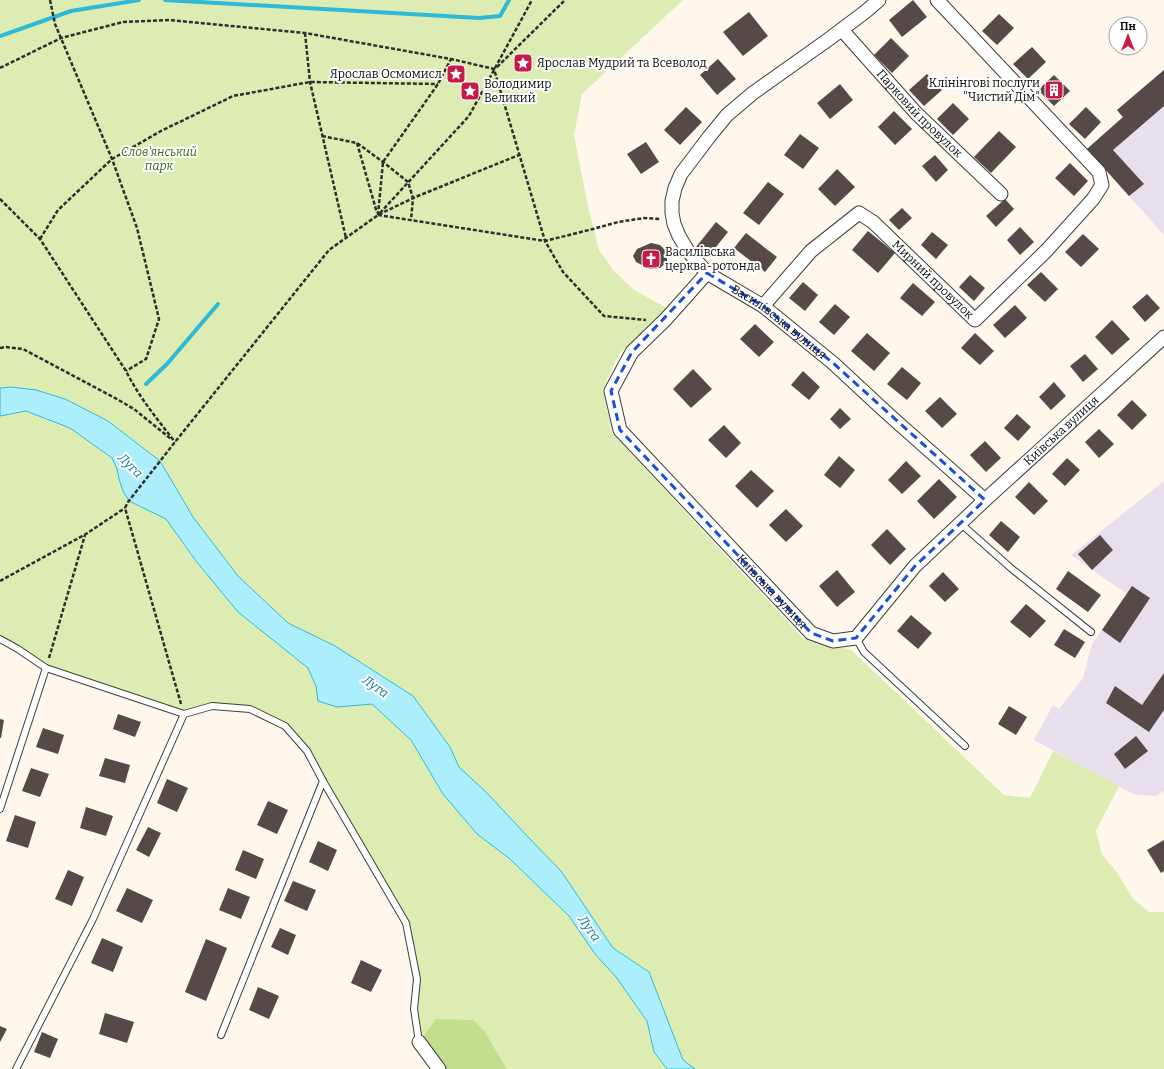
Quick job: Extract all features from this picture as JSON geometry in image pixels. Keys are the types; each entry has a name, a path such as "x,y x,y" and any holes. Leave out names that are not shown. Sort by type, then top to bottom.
{"street":[{"name":"Василівська вулиця","path":"879,0 842,30 753,92 728,115 681,174 675,188 672,201 674,224 688,251 707,273 763,306 832,363 985,500"},
{"name":"Мирний провулок","path":"763,306 811,251 859,213 874,222 975,320 1047,250 1093,199 1102,185 1099,172 937,0"},
{"name":"Парковий провулок","path":"842,30 916,114 1001,194"},
{"name":"Київська вулиця","path":"707,273 663,322 632,352 611,391 620,430 811,633 832,641 856,638 915,566 1164,336"},
{"path":"419,1042 439,1069"}],"lane":[{"path":"960,523 1012,569 1091,632"},
{"path":"856,638 864,652 965,746"},
{"path":"0,639 46,668 184,714 212,706 250,709 285,726 307,751 406,924 417,979 414,1010 419,1042"},
{"path":"0,809 46,668"},
{"path":"16,1069 94,919 184,714"},
{"path":"221,1036 323,781"}],"path":[{"path":"50,0 55,24 112,158 137,228 159,319 146,359 126,370"},
{"path":"378,215 469,116 532,0"},
{"path":"494,69 565,0"},
{"path":"0,68 61,38 123,22 169,20 305,33 451,59 494,69"},
{"path":"305,33 310,82 346,238"},
{"path":"378,215 383,162 438,84 451,59"},
{"path":"494,69 545,241 563,272 604,316 663,322"},
{"path":"40,239 58,210 112,158 161,131 233,96 310,82 438,84"},
{"path":"322,136 357,142 408,182 412,198 412,220"},
{"path":"357,142 378,215"},
{"path":"0,581 86,534 124,508 329,250 378,215 412,198 519,155"},
{"path":"0,199 40,239 126,370 140,396 175,442"},
{"path":"378,215 545,241 618,222 644,218 661,219"},
{"path":"0,348 5,347 23,349 115,398 134,409 175,442"},
{"path":"124,508 184,714"},
{"path":"46,668 86,534"}],"highlighted area":[{"path":"707,273 763,306 833,363 985,500 915,566 856,638 833,641 811,633 620,430 611,391 632,352"}],"shaded area":[{"path":"1164,70 1164,235 1087,149 1122,118 1117,110"},
{"path":"1164,481 1164,791 1156,796 1133,794 1034,740 1053,705 1059,709 1083,678 1092,644 1127,594 1071,555"}],"green space":[{"name":"Слов'янський парк","path":"0,0 683,0 582,94 574,135 587,202 599,250 613,270 634,290 667,308 619,354 603,389 612,433 803,638 851,650 1004,795 1030,798 1053,751 1119,786 1096,831 1102,854 1118,874 1133,899 1149,912 1164,912 1164,1069 695,1069 683,1060 649,972 613,948 561,871 487,793 459,767 450,747 413,696 335,646 288,623 238,576 193,517 160,461 108,421 65,399 36,390 11,387 0,388"},
{"path":"26,411 70,428 112,458 117,469 123,491 129,501 166,519 196,561 238,612 308,668 316,686 319,701 337,707 372,704 411,740 443,794 477,834 510,859 569,916 595,954 616,977 647,1021 654,1052 667,1069 507,1069 485,1032 419,1042 414,1009 417,979 406,923 307,751 285,726 250,709 212,706 184,714 46,668 0,639 0,416"},
{"path":"436,1019 473,1020 485,1032 507,1069 439,1069 419,1042"}],"water":[{"name":"Луга","path":"11,387 36,390 65,399 108,421 160,461 193,517 238,576 288,623 335,646 413,696 450,747 459,767 487,793 561,871 613,948 649,972 683,1060 695,1069 667,1069 654,1052 647,1021 616,977 595,954 569,916 510,859 477,834 443,794 411,740 372,704 337,707 318,701 316,686 308,668 238,612 196,561 166,519 129,501 123,491 117,469 112,458 70,428 26,411 0,416 0,388"}],"building":[{"path":"913,0 927,17 902,37 889,20"},
{"path":"749,12 768,36 743,56 723,32"},
{"path":"999,14 1014,28 997,45 982,31"},
{"path":"891,38 909,56 892,73 874,55"},
{"path":"1032,47 1046,62 1028,79 1013,64"},
{"path":"718,59 736,79 717,95 700,75"},
{"path":"1164,70 1164,106 1113,150 1144,184 1129,196 1087,149 1123,117 1117,110"},
{"path":"927,74 942,90 924,106 909,90"},
{"name":"Клінінгові послуги \"Чистий Дім\"","path":"1054,75 1070,91 1054,106 1038,90"},
{"path":"840,84 853,100 830,119 817,103"},
{"path":"953,103 969,119 953,135 937,119"},
{"path":"686,107 702,122 680,145 664,130"},
{"path":"1086,107 1101,122 1085,139 1069,124"},
{"path":"894,111 912,129 895,145 878,127"},
{"path":"999,131 1016,147 991,173 974,157"},
{"path":"800,134 819,148 803,169 784,155"},
{"path":"646,142 659,162 641,174 627,154"},
{"path":"935,155 948,170 936,182 922,166"},
{"path":"1070,163 1088,181 1074,196 1055,178"},
{"path":"837,169 855,187 835,206 818,189"},
{"path":"768,182 784,194 759,225 743,213"},
{"path":"1005,199 1014,209 996,227 986,216"},
{"path":"902,208 912,218 899,230 889,220"},
{"path":"716,222 728,232 708,257 696,247"},
{"path":"1020,227 1034,242 1020,255 1007,240"},
{"path":"868,231 895,253 878,273 852,250"},
{"path":"932,232 948,245 936,259 921,245"},
{"path":"746,233 777,257 765,272 734,248"},
{"path":"1083,234 1099,249 1081,267 1065,252"},
{"name":"Василівська церква-ротонда","path":"651,243 660,245 665,250 667,262 660,268 650,269 636,262 633,256 637,249"},
{"path":"1041,272 1058,289 1045,302 1027,285"},
{"path":"970,275 985,288 974,301 959,287"},
{"path":"803,282 818,295 805,311 789,298"},
{"path":"913,283 935,302 922,316 900,298"},
{"path":"1147,294 1160,308 1145,322 1132,307"},
{"path":"835,304 850,317 834,335 819,322"},
{"path":"1015,305 1027,318 1005,338 993,325"},
{"path":"1112,320 1130,339 1112,355 1095,337"},
{"path":"755,324 774,342 759,357 740,339"},
{"path":"867,333 890,353 874,371 851,351"},
{"path":"975,333 994,351 980,365 961,348"},
{"path":"1085,354 1098,369 1083,382 1070,366"},
{"path":"902,367 921,383 907,400 887,384"},
{"path":"693,369 712,389 691,408 673,389"},
{"path":"803,371 820,387 809,400 791,385"},
{"path":"1054,382 1066,396 1051,410 1039,397"},
{"path":"940,397 957,414 942,428 925,411"},
{"path":"1132,400 1147,415 1132,430 1117,415"},
{"path":"840,408 851,419 840,429 830,419"},
{"path":"1017,414 1031,427 1018,441 1004,428"},
{"path":"724,425 741,443 726,458 708,440"},
{"path":"1099,429 1114,444 1099,458 1085,442"},
{"path":"985,441 1001,458 986,472 970,455"},
{"path":"839,456 855,470 840,488 824,475"},
{"path":"1067,458 1080,470 1065,486 1052,474"},
{"path":"906,461 921,476 902,494 888,480"},
{"path":"751,470 774,491 757,508 735,486"},
{"path":"939,479 957,497 934,519 917,501"},
{"path":"1029,482 1048,501 1034,515 1015,497"},
{"path":"786,509 803,526 786,542 769,525"},
{"path":"1001,521 1020,537 1008,552 989,535"},
{"path":"887,529 906,549 890,565 871,545"},
{"path":"1100,535 1113,550 1092,570 1078,554"},
{"path":"837,570 855,592 837,607 819,586"},
{"path":"1068,571 1101,595 1088,612 1056,589"},
{"path":"943,572 959,589 945,602 929,586"},
{"path":"1132,586 1150,598 1120,643 1102,630"},
{"path":"1026,604 1046,621 1030,638 1010,622"},
{"path":"911,615 932,633 918,649 897,631"},
{"path":"1064,629 1085,642 1075,658 1054,645"},
{"path":"1164,673 1164,710 1149,732 1106,703 1115,686 1142,705"},
{"path":"1009,706 1027,717 1016,735 998,724"},
{"path":"118,714 141,722 135,737 113,729"},
{"path":"0,719 4,720 1,738 0,738"},
{"path":"43,728 64,735 58,754 36,747"},
{"path":"1136,736 1148,751 1125,769 1114,754"},
{"path":"105,758 130,765 125,783 99,776"},
{"path":"31,768 49,774 40,797 22,791"},
{"path":"167,779 188,788 177,812 157,803"},
{"path":"268,801 288,810 277,834 257,825"},
{"path":"86,807 113,816 106,836 80,828"},
{"path":"15,815 36,822 28,848 6,841"},
{"path":"148,827 161,833 149,857 136,850"},
{"path":"1164,840 1164,871 1161,873 1147,850"},
{"path":"318,841 337,850 328,871 309,862"},
{"path":"243,850 264,859 256,879 235,870"},
{"path":"68,870 84,877 72,906 55,899"},
{"path":"293,881 316,890 307,911 284,901"},
{"path":"127,888 153,900 142,923 116,911"},
{"path":"228,888 250,897 241,919 219,910"},
{"path":"280,928 296,935 288,955 271,947"},
{"path":"102,938 123,947 113,972 91,963"},
{"path":"206,939 227,948 206,1001 185,992"},
{"path":"361,960 382,970 371,992 351,983"},
{"path":"258,987 279,996 269,1019 249,1010"},
{"path":"105,1013 134,1022 127,1043 99,1034"},
{"path":"0,1026 7,1029 0,1042"},
{"path":"42,1032 58,1039 50,1058 34,1052"}],"waterway":[{"path":"0,36 71,11 139,0"},
{"path":"165,0 479,18 500,16 509,0"},
{"path":"146,384 167,364 218,304"}],"place":[{"name":"Ярослав Мудрий та Всеволод","path":"523,63"},
{"name":"Ярослав Осмомисл","path":"456,74"},
{"name":"Клінінгові послуги \"Чистий Дім\"","path":"1054,90"},
{"name":"Володимир Великий","path":"470,91"},
{"name":"Василівська церква-ротонда","path":"651,259"}]}
